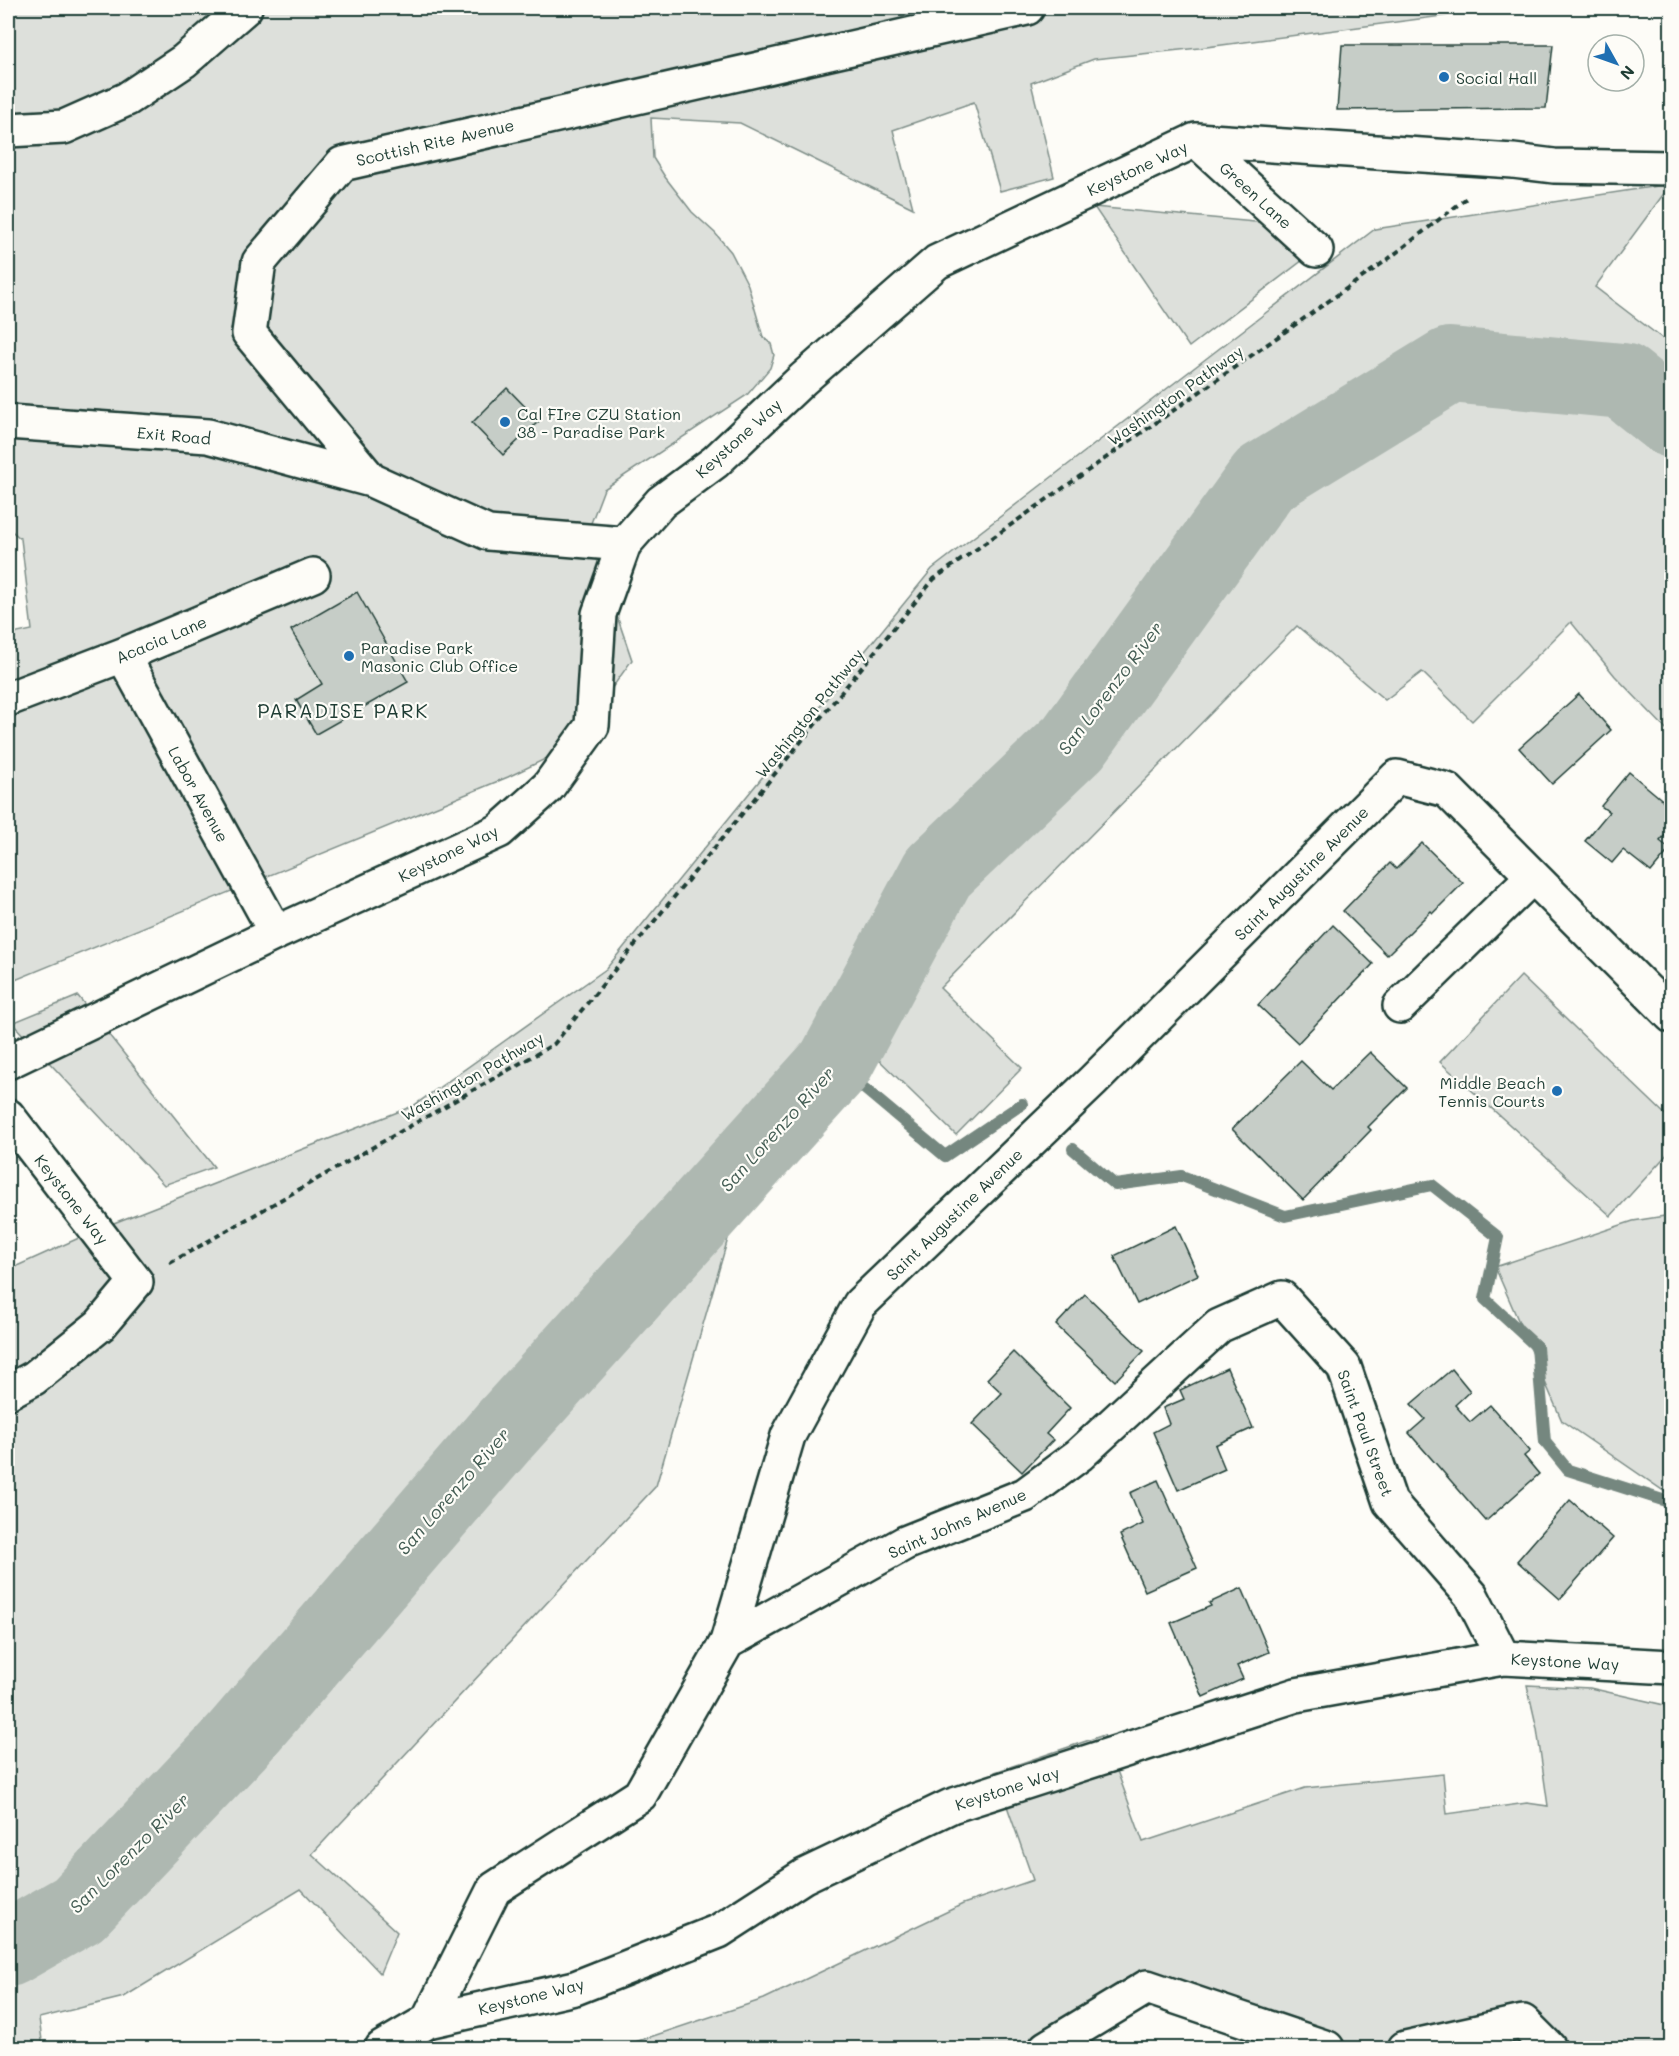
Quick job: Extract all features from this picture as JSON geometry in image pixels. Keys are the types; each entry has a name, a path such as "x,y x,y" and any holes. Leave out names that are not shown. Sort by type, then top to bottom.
{"street":[{"path":"8,130 64,127 128,99 184,60 245,8"},
{"name":"Scottish Rite Avenue","path":"624,544 488,533 371,480 249,333 259,262 342,164 1027,8"},
{"name":"Keystone Way","path":"8,1062 276,933 498,831 548,787 592,726 598,614 624,544 661,502 715,462 803,379 937,262 1196,140 1513,161 1554,166 1671,168"},
{"name":"Green Lane","path":"1196,140 1316,250"},
{"name":"Exit Road","path":"8,422 208,436 371,480"},
{"name":"Acacia Lane","path":"8,699 123,655 313,575"},
{"name":"Labor Avenue","path":"123,655 276,933"},
{"name":"Saint Augustine Avenue","path":"428,2021 494,1889 640,1795 727,1642 788,1436 860,1304 1093,1082 1397,777 1447,790 1671,1017"},
{"path":"1400,1006 1532,877"},
{"name":"Keystone Way","path":"8,1116 136,1282"},
{"path":"8,1392 34,1378 100,1325 136,1282"},
{"name":"Saint Paul Street","path":"1220,1326 1282,1298 1344,1367 1390,1502 1470,1595 1503,1658"},
{"name":"Saint Johns Avenue","path":"727,1642 905,1543 1025,1495 1078,1455 1220,1326"},
{"name":"Keystone Way","path":"382,2049 428,2021 575,1988 719,1931 804,1876 951,1806 1296,1695 1503,1658 1671,1667"},
{"path":"1671,1667 1671,1673"},
{"path":"1046,2049 1147,1988 1327,2049"},
{"path":"1405,2049 1523,2022 1549,2049"}],"path":[{"name":"Washington Pathway","path":"136,1282 554,1044 934,579 1387,260 1513,161"}],"shaded area":[{"path":"18,8 1503,8 1199,48 1094,59 1031,83 1054,177 1000,191 974,102 893,130 913,208 740,123 651,118 653,158 692,212 715,233 731,252 748,285 763,337 771,344 774,355 770,368 747,395 604,489 588,531 632,660 570,747 508,777 8,983 8,635 32,630 21,539 8,528 8,10"},
{"path":"1671,184 1595,287 1671,345 1671,734 1615,676 1571,622 1472,721 1422,672 1385,700 1297,626 940,988 1022,1068 956,1135 874,1055 743,1187 656,1486 312,1854 397,1932 380,1973 301,1889 124,1997 39,2018 43,2048 8,2048 8,1270 101,1228 413,1106 606,969 932,569 1375,229"},
{"path":"1094,207 1286,225 1303,260 1189,347"},
{"name":"Middle Beach Tennis Courts","path":"1521,976 1671,1120 1671,1150 1611,1216 1440,1062"},
{"path":"78,996 214,1167 164,1185 12,1023"},
{"path":"1672,1215 1671,1496 1562,1421 1495,1267 1633,1221"},
{"path":"1527,1685 1590,1688 1664,1705 1672,1738 1671,2048 1245,2048 1260,2034 1151,1996 1068,2048 617,2048 764,1999 963,1904 1033,1880 995,1772 1104,1735 1143,1842 1305,1788 1443,1774 1447,1814 1527,1803 1548,1806 1537,1729"}],"building":[{"name":"Social Hall","path":"1342,45 1553,45 1546,108 1337,110"},
{"name":"Cal FIre CZU Station 38 - Paradise Park","path":"507,388 539,421 503,455 472,423"},
{"name":"Paradise Park Masonic Club Office","path":"357,592 408,682 316,734 296,700 322,684 291,630"},
{"path":"1579,694 1611,730 1552,784 1519,748"},
{"path":"1629,772 1672,808 1672,827 1660,841 1670,849 1651,872 1623,850 1612,863 1585,841 1609,812 1601,806"},
{"path":"1422,843 1463,883 1387,955 1343,911 1390,863 1396,869"},
{"path":"1333,925 1373,964 1298,1043 1258,1005"},
{"path":"1370,1052 1407,1088 1368,1127 1371,1130 1303,1200 1232,1129 1301,1061 1331,1090"},
{"path":"1176,1226 1198,1275 1137,1304 1114,1256"},
{"path":"1085,1294 1144,1351 1115,1381 1056,1325"},
{"path":"1013,1352 1070,1408 1046,1434 1053,1440 1022,1472 972,1424 1002,1393 987,1379"},
{"path":"1227,1368 1253,1428 1215,1445 1225,1469 1178,1490 1153,1432 1169,1424 1163,1408 1184,1399 1180,1390"},
{"path":"1452,1369 1470,1391 1455,1405 1470,1422 1490,1405 1530,1451 1524,1456 1539,1474 1486,1521 1409,1433 1425,1419 1411,1404"},
{"path":"1158,1480 1197,1568 1145,1591 1120,1535 1143,1524 1130,1493"},
{"path":"1570,1500 1613,1538 1560,1599 1517,1561"},
{"path":"1242,1588 1269,1652 1237,1666 1243,1679 1203,1697 1171,1623 1211,1606 1209,1603"}],"waterway":[{"name":"San Lorenzo River","path":"8,1949 78,1909 236,1742 505,1430 835,1064 938,872 1074,742 1264,479 1450,365 1623,381 1672,420"},
{"path":"835,1064 945,1156 1022,1104"},
{"path":"1073,1149 1115,1185 1182,1176 1285,1216 1432,1185 1498,1237 1485,1299 1537,1347 1545,1442 1568,1470 1672,1503"}],"place":[{"name":"Social Hall","path":"1444,77"},
{"name":"Cal FIre CZU Station 38 - Paradise Park","path":"505,422"},
{"name":"Paradise Park Masonic Club Office","path":"349,656"},
{"name":"Middle Beach Tennis Courts","path":"1557,1091"}],"district":[{"name":"PARADISE PARK","path":"343,710"}]}
